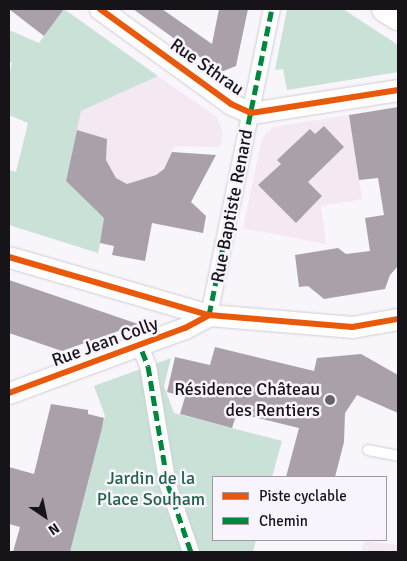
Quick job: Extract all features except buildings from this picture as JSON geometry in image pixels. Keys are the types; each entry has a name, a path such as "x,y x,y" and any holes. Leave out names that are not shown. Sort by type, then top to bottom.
{"street":[{"name":"Rue Sthrau","path":"100,9 231,104 250,113 398,90"},
{"name":"Rue Baptiste Renard","path":"209,315 272,9"},
{"path":"385,9 398,18"},
{"path":"9,258 209,315 352,327 398,319"},
{"name":"Rue Jean Colly","path":"9,394 185,328 209,315"},
{"path":"142,351 148,366 168,485 191,552"}],"lane":[{"path":"368,450 398,456"}],"shaded area":[{"path":"158,76 217,117 223,133 220,147 175,146 162,171 135,188 116,178 106,160 106,139 77,130 81,111"},
{"path":"349,115 362,199 321,206 326,244 243,228 262,138 273,127"},
{"path":"365,541 398,545 398,552 361,552"}],"green space":[{"path":"64,9 158,76 81,111 66,181 98,212 107,214 98,253 9,225 9,170 16,172 28,123 9,115 9,77 12,63 9,62 9,30 39,43"},
{"path":"287,9 343,9 398,45 398,72 287,90 283,69 275,70"},
{"name":"Jardin de la Place Souham","path":"171,358 164,386 174,413 282,441 272,476 212,476 212,541 256,541 253,552 70,552 105,416 94,386"}],"marked path":[{"path":"209,315 272,9"},
{"path":"142,351 148,366 168,485 191,552"}],"cycle path":[{"path":"100,9 231,104 251,113 398,90"},
{"path":"9,257 209,315 352,327 398,319"},
{"path":"9,393 185,328 209,315"}],"place":[{"name":"Résidence Château des Rentiers","path":"330,400"}]}
